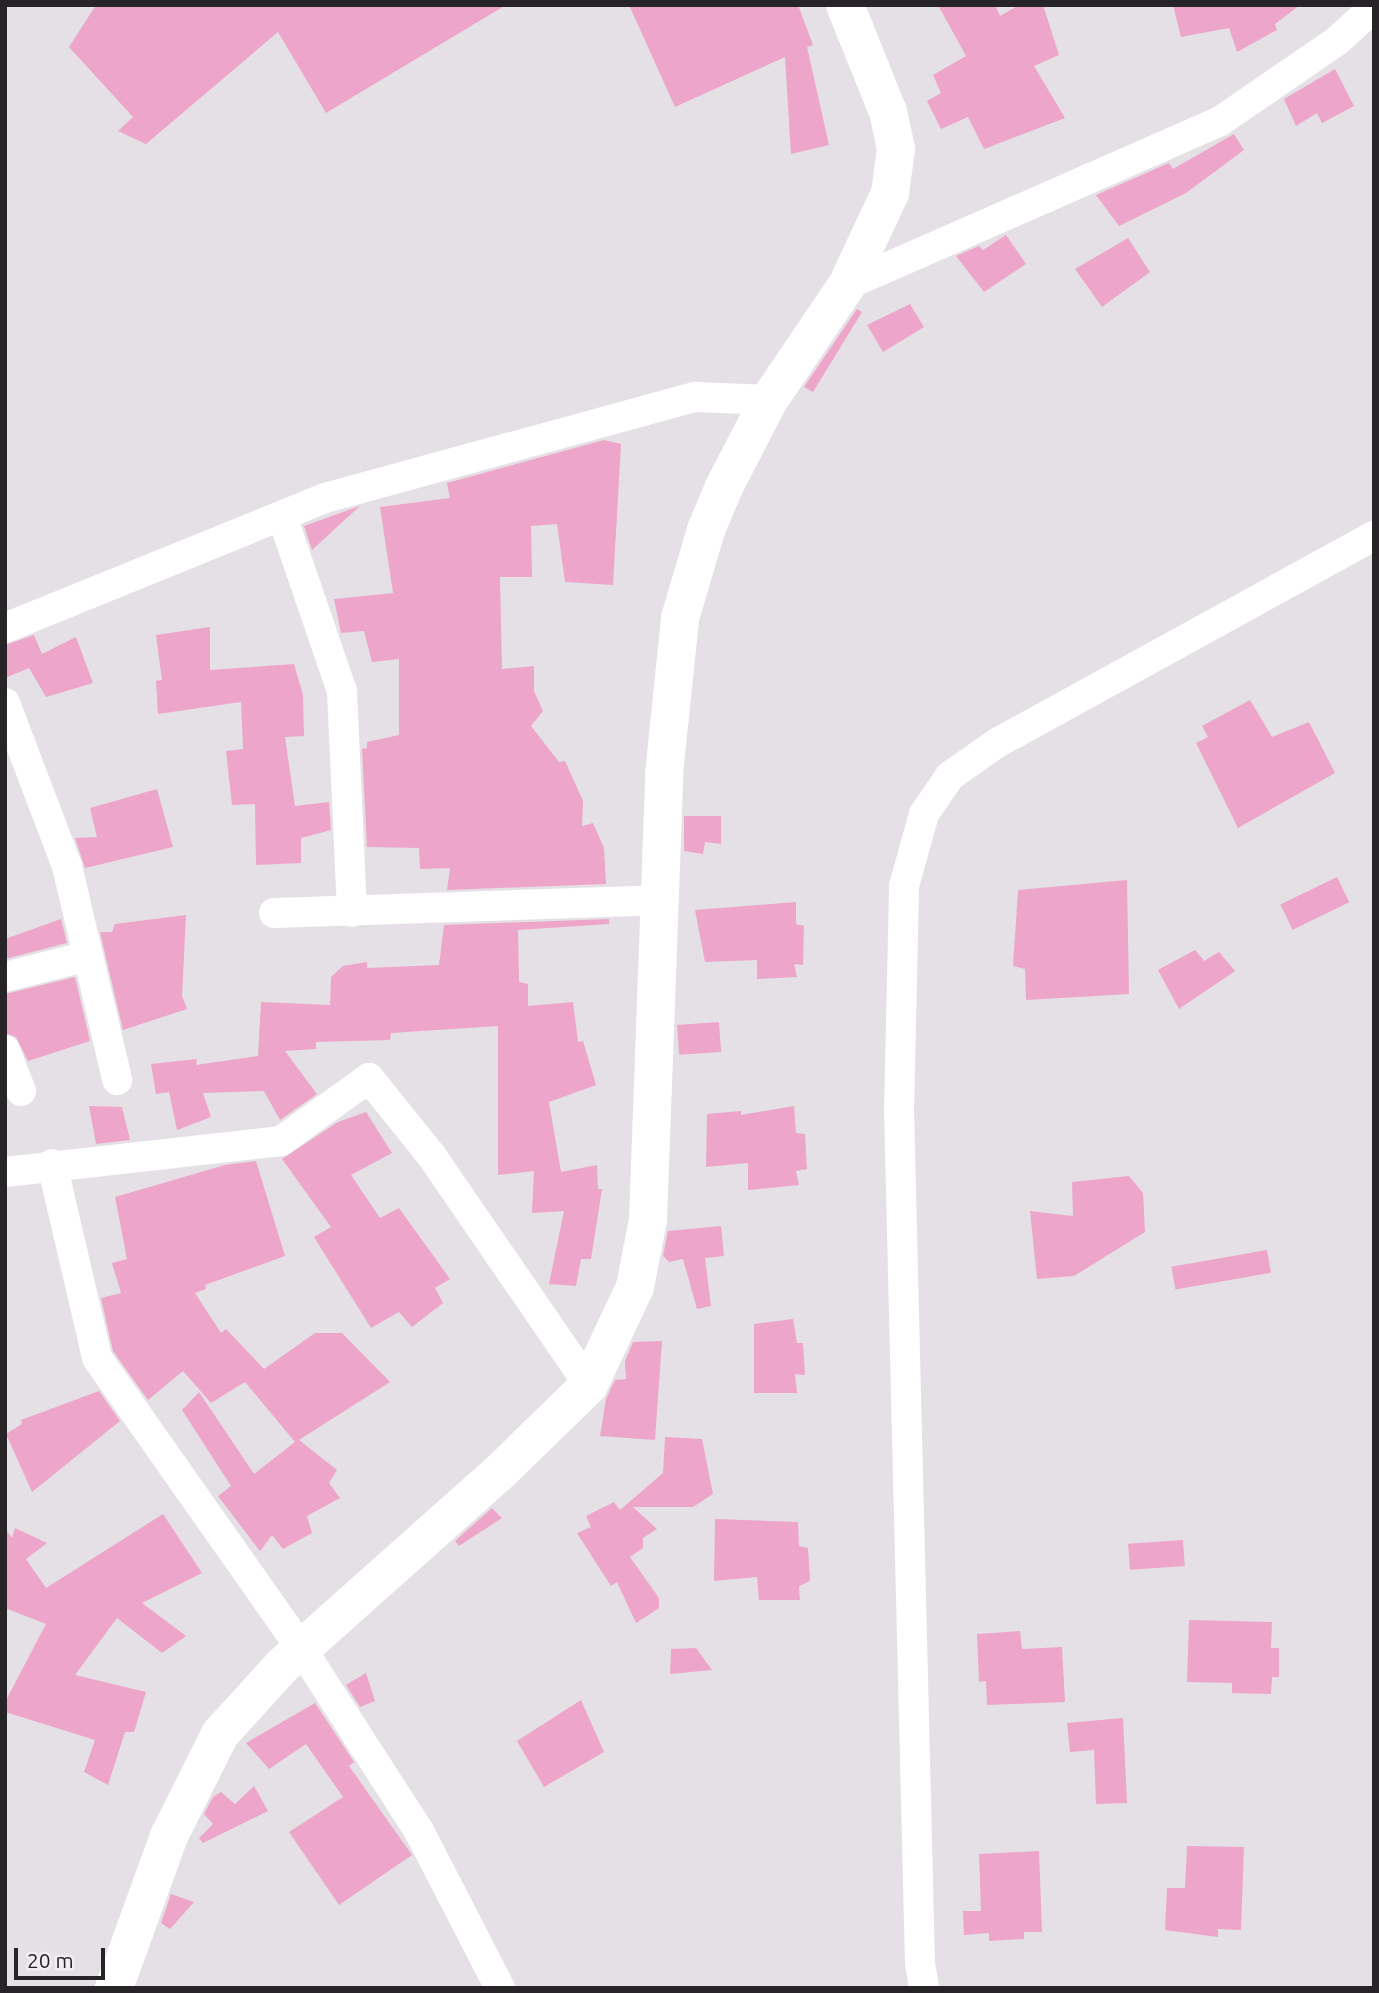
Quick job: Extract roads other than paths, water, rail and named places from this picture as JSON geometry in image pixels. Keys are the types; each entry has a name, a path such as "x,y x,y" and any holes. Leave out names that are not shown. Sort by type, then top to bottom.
{"street":[{"path":"114,1988 135,1921 190,1786 220,1734 301,1648 501,1471 589,1385 635,1287 648,1220 664,774 680,618 706,530 769,400 847,285 890,193 896,149 888,112 845,5"},
{"path":"847,285 1219,122 1337,41 1374,7"},
{"path":"5,628 325,498 695,397 769,400"},
{"path":"282,516 342,691 352,912"},
{"path":"924,1988 920,1963 899,1111 904,886 924,814 950,776 997,743 1374,536"},
{"path":"5,703 67,866 117,1080"},
{"path":"274,913 658,900"},
{"path":"5,977 88,956"},
{"path":"5,1050 21,1091"},
{"path":"5,1172 52,1164 281,1141 369,1078 431,1155 589,1385"},
{"path":"52,1164 97,1358 301,1648 419,1831 500,1988"}]}
